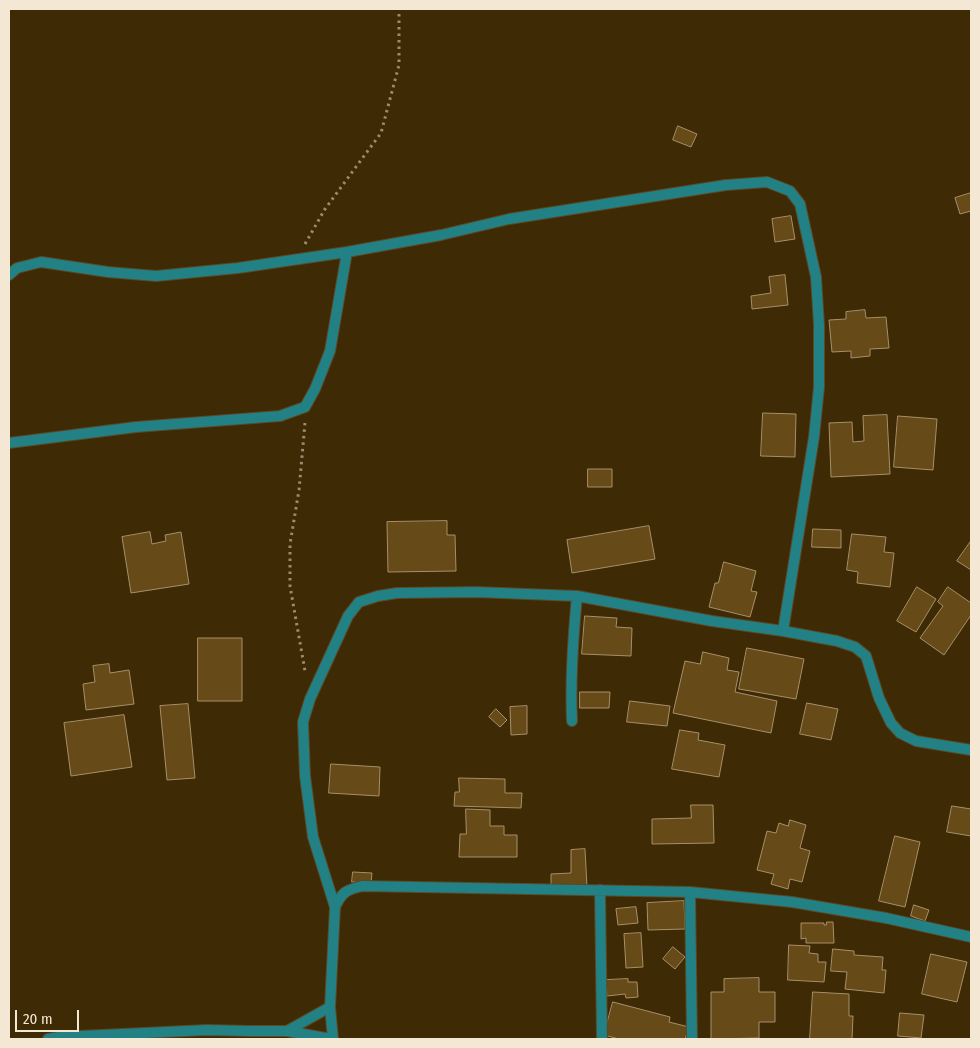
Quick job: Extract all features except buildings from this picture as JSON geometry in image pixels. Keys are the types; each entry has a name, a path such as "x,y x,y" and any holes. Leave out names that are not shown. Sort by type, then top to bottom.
{"street":[{"path":"9,275 17,268 41,262 108,272 156,276 238,268 347,252 509,219 726,185 767,182 790,191 800,204 816,277 819,324 819,387 809,473 782,631"},
{"path":"9,443 136,427 280,416 305,407 315,389 330,351 347,252"},
{"path":"48,1039 60,1037 147,1036 207,1030 287,1031 332,1039 330,1007 335,907 313,837 305,776 303,722 310,698 348,616 359,602 378,596 397,593 476,592 577,596 712,621 837,641 855,647 866,656 879,698 891,724 900,733 916,741 971,750"},
{"path":"572,721 572,648 577,596"},
{"path":"335,907 341,894 362,886 690,892 792,902 886,918 971,937"},
{"path":"600,890 602,1039"},
{"path":"690,892 692,1039"},
{"path":"287,1031 330,1007"}],"path":[{"path":"299,258 309,235 325,209 381,133 399,65 399,9"},
{"path":"305,407 304,443 299,490 290,544 290,586 310,698"}]}
